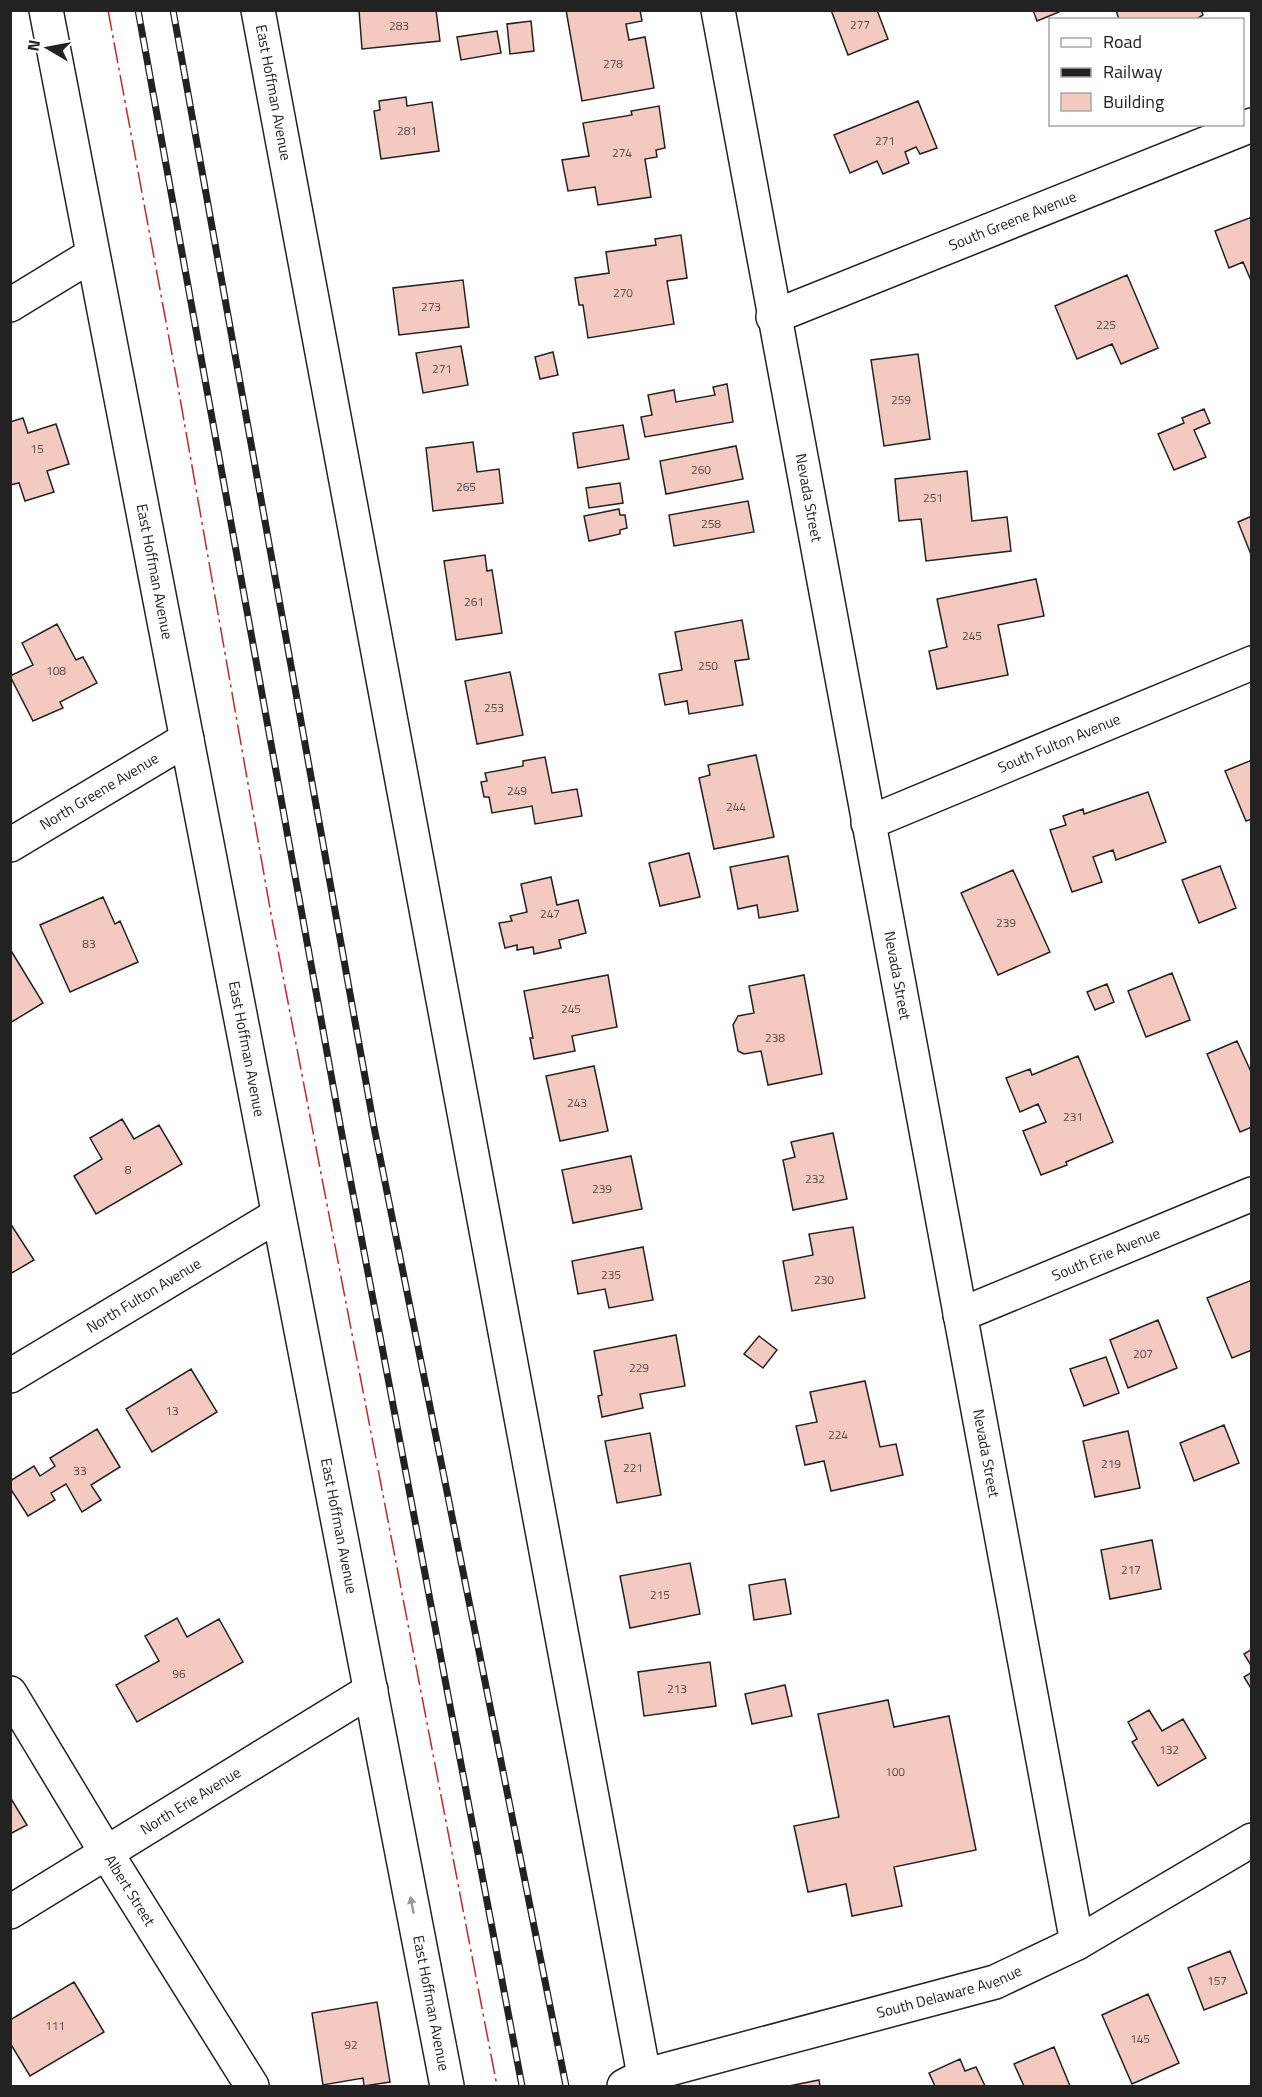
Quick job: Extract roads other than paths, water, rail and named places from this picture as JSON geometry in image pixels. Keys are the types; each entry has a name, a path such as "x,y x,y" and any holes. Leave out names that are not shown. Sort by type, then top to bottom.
{"street":[{"name":"East Hoffman Avenue","path":"46,10 447,2086"},
{"name":"East Hoffman Avenue","path":"258,10 637,2083"},
{"name":"Nevada Street","path":"718,10 867,824 1077,1943"},
{"name":"South Greene Avenue","path":"773,317 1251,125"},
{"path":"10,305 92,255"},
{"name":"South Fulton Avenue","path":"867,824 1251,663"},
{"name":"North Greene Avenue","path":"10,845 187,739"},
{"name":"South Erie Avenue","path":"960,1315 1251,1194"},
{"name":"North Fulton Avenue","path":"10,1376 278,1215"},
{"name":"North Erie Avenue","path":"10,1912 371,1690"},
{"name":"Albert Street","path":"10,1692 107,1854 252,2086"},
{"name":"South Delaware Avenue","path":"637,2083 995,1982 1077,1943 1251,1840"}],"railway":[{"path":"138,10 344,1146 522,2086"},
{"path":"173,10 374,1127 566,2086"}]}
